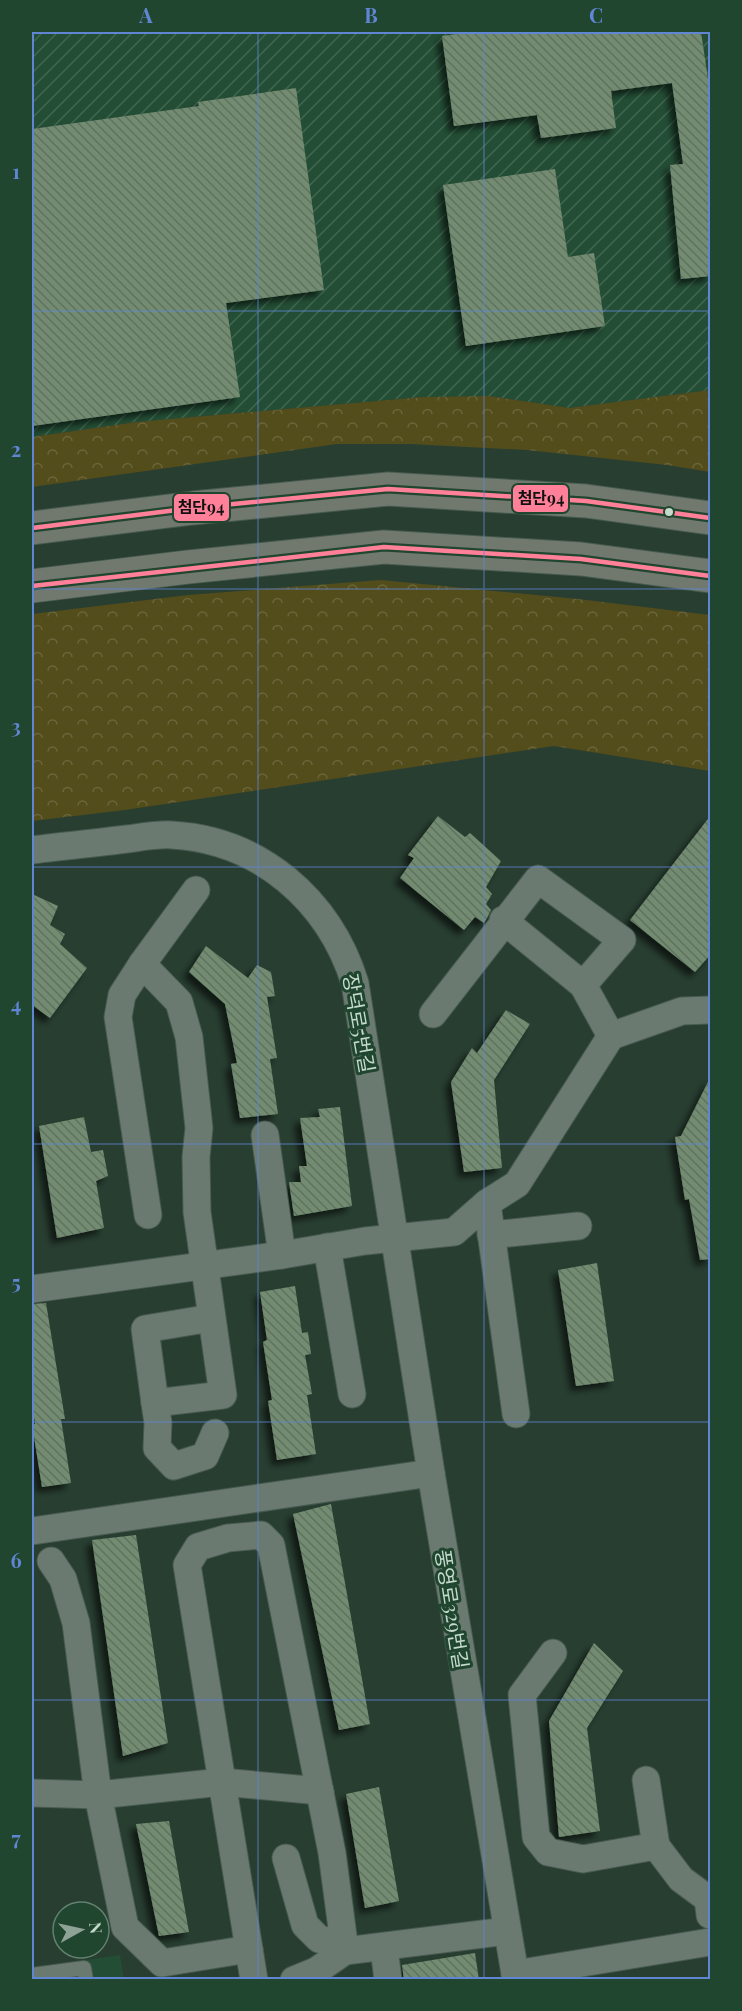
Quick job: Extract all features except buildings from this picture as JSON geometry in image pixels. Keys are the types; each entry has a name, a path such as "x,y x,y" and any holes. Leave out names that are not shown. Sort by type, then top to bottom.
{"main road":[{"path":"32,528 193,508 388,489 586,501 711,518"},
{"path":"32,586 384,547 581,559 711,576"}],"street":[{"name":"장덕로5번길","path":"32,850 170,834 196,837 238,849 277,869 299,887 329,926 346,953 355,983 394,1238"},
{"path":"433,1014 503,920 538,879 622,940 583,985"},
{"path":"148,1215 118,1017 122,995 196,890"},
{"path":"503,920 583,985 611,1036"},
{"path":"142,964 179,1002 184,1014 199,1128 195,1189 203,1266 223,1395 155,1403"},
{"path":"32,1289 327,1247 454,1232 487,1203 517,1184 611,1036 682,1011 711,1010"},
{"path":"265,1135 282,1255"},
{"path":"487,1203 516,1414"},
{"path":"491,1235 578,1226"},
{"name":"풍영로329번길","path":"394,1238 515,1977"},
{"path":"327,1247 352,1394"},
{"path":"211,1317 145,1329 158,1423 157,1448 174,1466 205,1456 215,1433"},
{"path":"32,1531 431,1473"},
{"path":"254,1980 187,1565 198,1547 210,1541 247,1534 261,1535 271,1545 332,1853 344,1948"},
{"path":"51,1561 63,1579 76,1623 98,1795 125,1927 163,1971 249,1949"},
{"path":"553,1653 522,1695 536,1837 548,1852 584,1859 656,1846"},
{"path":"646,1780 656,1846 681,1879 710,1904"},
{"path":"32,1793 98,1795 222,1782 320,1791"},
{"path":"286,1858 305,1925 319,1939 344,1948 384,1948 507,1931"},
{"path":"515,1977 603,1969 711,1942"},
{"path":"294,1980 316,1971 344,1948"},
{"path":"384,1948 388,1980"}],"lane":[{"path":"32,1975 84,1968 86,1980"}],"shaded area":[{"path":"32,32 710,32 710,390 569,408 489,396 423,397 136,422 32,437"},
{"path":"120,1955 124,1979 32,1979 32,1968 86,1960 111,1960 111,1956"}],"green space":[{"path":"710,390 710,472 667,465 527,450 410,444 337,444 32,487 32,437 136,422 423,397 489,396 569,408"},
{"path":"381,580 578,599 710,615 710,771 554,746 125,810 32,821 32,614 188,595"}],"transit line":[{"name":"첨단94","path":"32,528 193,508 388,489 586,501 710,518"},
{"name":"첨단94","path":"32,586 384,547 581,559 710,576"}]}
